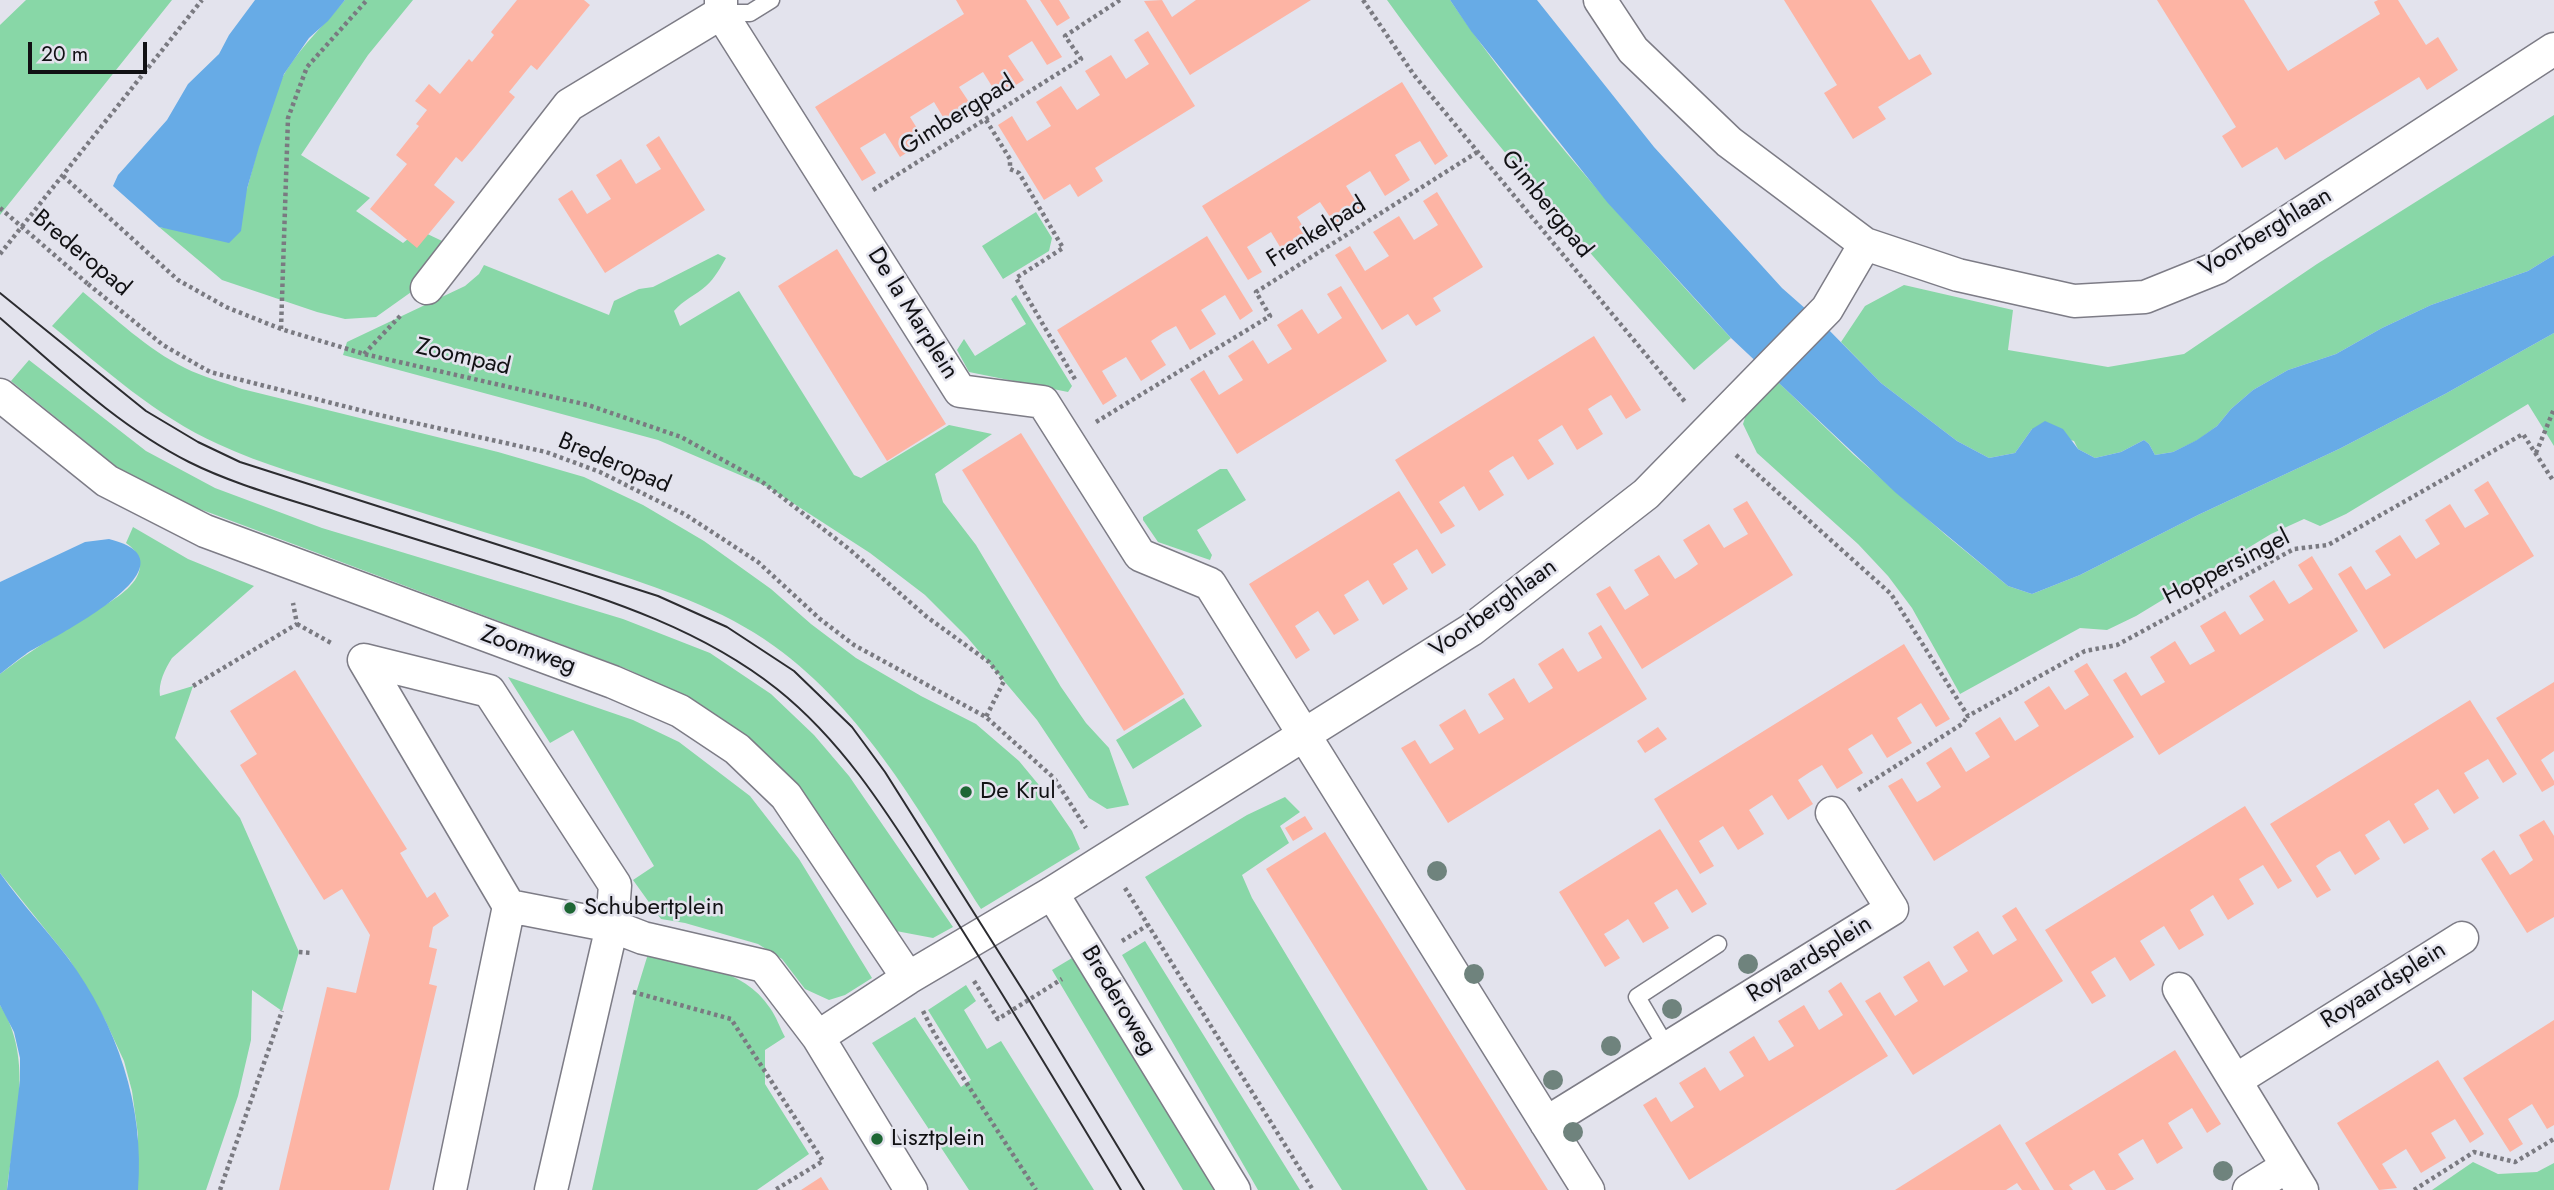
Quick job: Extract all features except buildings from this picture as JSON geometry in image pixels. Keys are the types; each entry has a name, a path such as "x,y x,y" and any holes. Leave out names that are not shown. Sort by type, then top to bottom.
{"street":[{"name":"Voorberghlaan","path":"1600,0 1633,50 1729,142 1865,244 1958,275 2074,301 2146,297 2217,268 2554,48"},
{"name":"De la Marplein","path":"721,7 960,391 1043,402 1140,555 1210,584 1303,735"},
{"path":"427,288 569,105 721,7"},
{"name":"Voorberghlaan","path":"1052,893 1471,630 1646,494 1827,309 1865,244"},
{"name":"Zoomweg","path":"0,395 107,481 205,531 613,682 680,711 737,749 786,796 908,978"},
{"path":"450,1190 509,906 364,660 489,691 615,885 612,926 551,1190"},
{"path":"1303,735 1588,1190"},
{"name":"Royaardsplein","path":"1546,1124 1892,909 1832,813"},
{"path":"818,1037 908,978 969,957 1052,893"},
{"name":"Brederoweg","path":"1052,893 1234,1190"},
{"path":"509,906 612,926 643,938 764,966 818,1037 911,1190"},
{"name":"Royaardsplein","path":"2236,1080 2462,938"},
{"path":"2179,989 2294,1178 2249,1190"}],"lane":[{"path":"721,7 750,13 771,0"},
{"path":"1667,1048 1637,997 1718,944"}],"path":[{"path":"0,254 202,0"},
{"path":"281,329 288,118 307,67 367,0"},
{"name":"Gimbergpad","path":"845,207 1081,59 1065,36 1120,0"},
{"name":"Gimbergpad","path":"1363,0 1414,75 1708,429"},
{"path":"986,120 1010,159 1010,169 1019,173 1063,248 1016,278 1078,385"},
{"name":"Frenkelpad","path":"1067,439 1270,316 1256,292 1479,151"},
{"name":"Zoompad","path":"62,176 178,280 226,307 281,329 364,354 587,405 681,437 761,481 849,549 928,617 989,662 1004,681 986,717"},
{"name":"Brederopad","path":"0,208 163,345 210,372 379,415 546,452 600,472 686,515 758,562 820,619 854,645 986,717 1054,778 1106,858"},
{"path":"364,354 427,288"},
{"path":"2536,453 2554,410"},
{"path":"1708,429 1891,594 1968,716"},
{"name":"Hoppersingel","path":"1832,813 1830,807 1962,724 1968,716 2085,651 2117,645 2294,549 2328,545 2523,434 2554,482"},
{"path":"193,686 297,624 286,561"},
{"path":"1106,858 1313,1190"},
{"path":"969,957 998,1019 1148,925"},
{"path":"299,952 311,953"},
{"path":"908,978 934,1033 1036,1190"},
{"path":"598,985 731,1018 823,1161 775,1190"},
{"path":"220,1190 282,1010"},
{"path":"2414,1190 2474,1152 2515,1162 2554,1139"}],"green space":[{"path":"26,0 172,0 0,215 0,25"},
{"path":"345,0 413,0 368,55 301,155 370,198 356,211 403,243 419,230 459,249 452,263 376,317 345,319 222,280 159,227 178,230 247,189 274,96 286,71"},
{"path":"1387,0 1450,0 1549,132 1620,216 1731,338 1694,370 1497,143"},
{"path":"2554,115 2554,255 2528,271 2431,305 2336,354 2288,370 2253,390 2231,409 2217,426 2198,440 2173,452 2155,455 2144,440 2121,452 2095,458 2078,449 2074,441 2032,429 2015,453 1989,458 1957,441 1881,383 1841,342 1865,306 1904,285 2013,310 2008,350 2108,367 2184,354 2317,264"},
{"path":"1036,212 1052,238 1049,251 1003,279 982,246"},
{"path":"718,254 726,258 715,276 674,311 680,326 739,291 854,475 861,478 949,425 992,434 935,474 943,502 976,545 1061,687 1086,723 1109,748 1129,805 1107,809 1089,798 1037,720 967,637 925,595 870,553 768,487 658,440 343,355 347,342 465,286 479,274 484,265 609,315 614,301 639,289 653,287"},
{"path":"83,292 158,352 199,374 242,389 498,452 584,477 643,505 704,541 771,589 856,658 976,724 1019,761 1048,796 1072,831 1080,849 981,909 890,767 864,733 807,672 774,646 733,621 666,591 288,471 235,452 195,433 131,391 52,326"},
{"path":"1016,295 1072,386 1068,392 969,372 957,350 964,339 975,356 1026,324 1011,299"},
{"path":"2554,333 2554,446 2528,404 2346,514 2320,526 2304,519 2271,534 2136,616 2107,630 2080,628 1960,694 1912,608 1888,576 1858,544 1757,453 1743,424 1748,408 1777,381 1854,455 1947,536 2008,586 2032,594 2080,575 2198,515 2339,449"},
{"path":"29,360 146,451 215,488 322,528 623,619 710,653 771,694 814,735 849,776 953,927 933,938 896,931 873,900 830,830 795,783 745,735 696,702 627,669 197,508 123,472 11,381"},
{"path":"1220,469 1227,469 1246,500 1197,530 1212,555 1210,560 1158,542 1143,517"},
{"path":"133,527 188,559 254,586 172,658 161,681 160,696 193,686 175,738 240,818 299,952 282,1011 252,990 251,1040 238,1096 206,1190 138,1190 138,1135 132,1091 124,1061 105,1020 69,959 0,873 0,674 130,586 140,569 137,555 126,543"},
{"path":"508,677 633,720 679,742 750,796 799,859 872,978 845,995 829,1000 805,989 782,959 758,944 685,923 661,919 633,880 654,866 573,730 550,743"},
{"path":"1184,698 1202,726 1133,769 1116,740"},
{"path":"1285,797 1300,812 1280,826 1289,843 1242,875 1252,898 1428,1190 1342,1190 1145,877 1247,815"},
{"path":"1145,941 1300,1190 1258,1190 1122,955"},
{"path":"648,954 699,965 746,984 759,994 770,1008 785,1037 765,1050 765,1084 809,1154 757,1190 592,1190 636,993"},
{"path":"1077,955 1215,1190 1183,1190 1052,970"},
{"path":"966,985 976,1001 964,1010 987,1049 1001,1041 1094,1190 969,1190 872,1043 915,1017 961,1087 971,1080 928,1010"},
{"path":"0,1005 11,1026 19,1071 17,1119 7,1190 0,1190"},
{"path":"2473,1162 2498,1174 2537,1172 2554,1163 2554,1190 2432,1190"}],"water":[{"path":"255,0 345,0 328,21 309,38 284,74 247,189 241,231 229,243 159,227 113,186 118,175 167,120 188,84 219,54 229,35"},
{"path":"1450,0 1537,0 1654,147 1782,288 1824,325 1881,383 1957,441 1989,458 2015,453 2032,429 2045,421 2063,429 2078,449 2095,458 2121,452 2144,440 2155,455 2173,452 2217,426 2231,409 2253,390 2288,370 2336,354 2431,305 2528,271 2554,255 2554,333 2339,449 2198,515 2080,575 2032,594 2008,586 1896,493 1731,338 1607,202 1471,31"},
{"path":"109,539 134,550 140,565 132,582 89,617 26,654 0,674 0,582 85,542"},
{"path":"0,873 68,958 101,1011 114,1039 132,1097 137,1128 138,1190 7,1190 20,1080 20,1058 14,1032 0,1005"}],"tram line":[{"path":"0,293 146,411 198,442 240,462 658,596 727,627 794,671 852,727 885,772 1029,1000 1144,1190"},
{"path":"0,318 114,415 189,462 255,489 622,606 718,649 777,689 825,734 885,810 985,966 1121,1190"}],"place":[{"name":"De Krul","path":"966,792"},
{"name":"Schubertplein","path":"570,908"},
{"name":"Lisztplein","path":"877,1139"}]}
